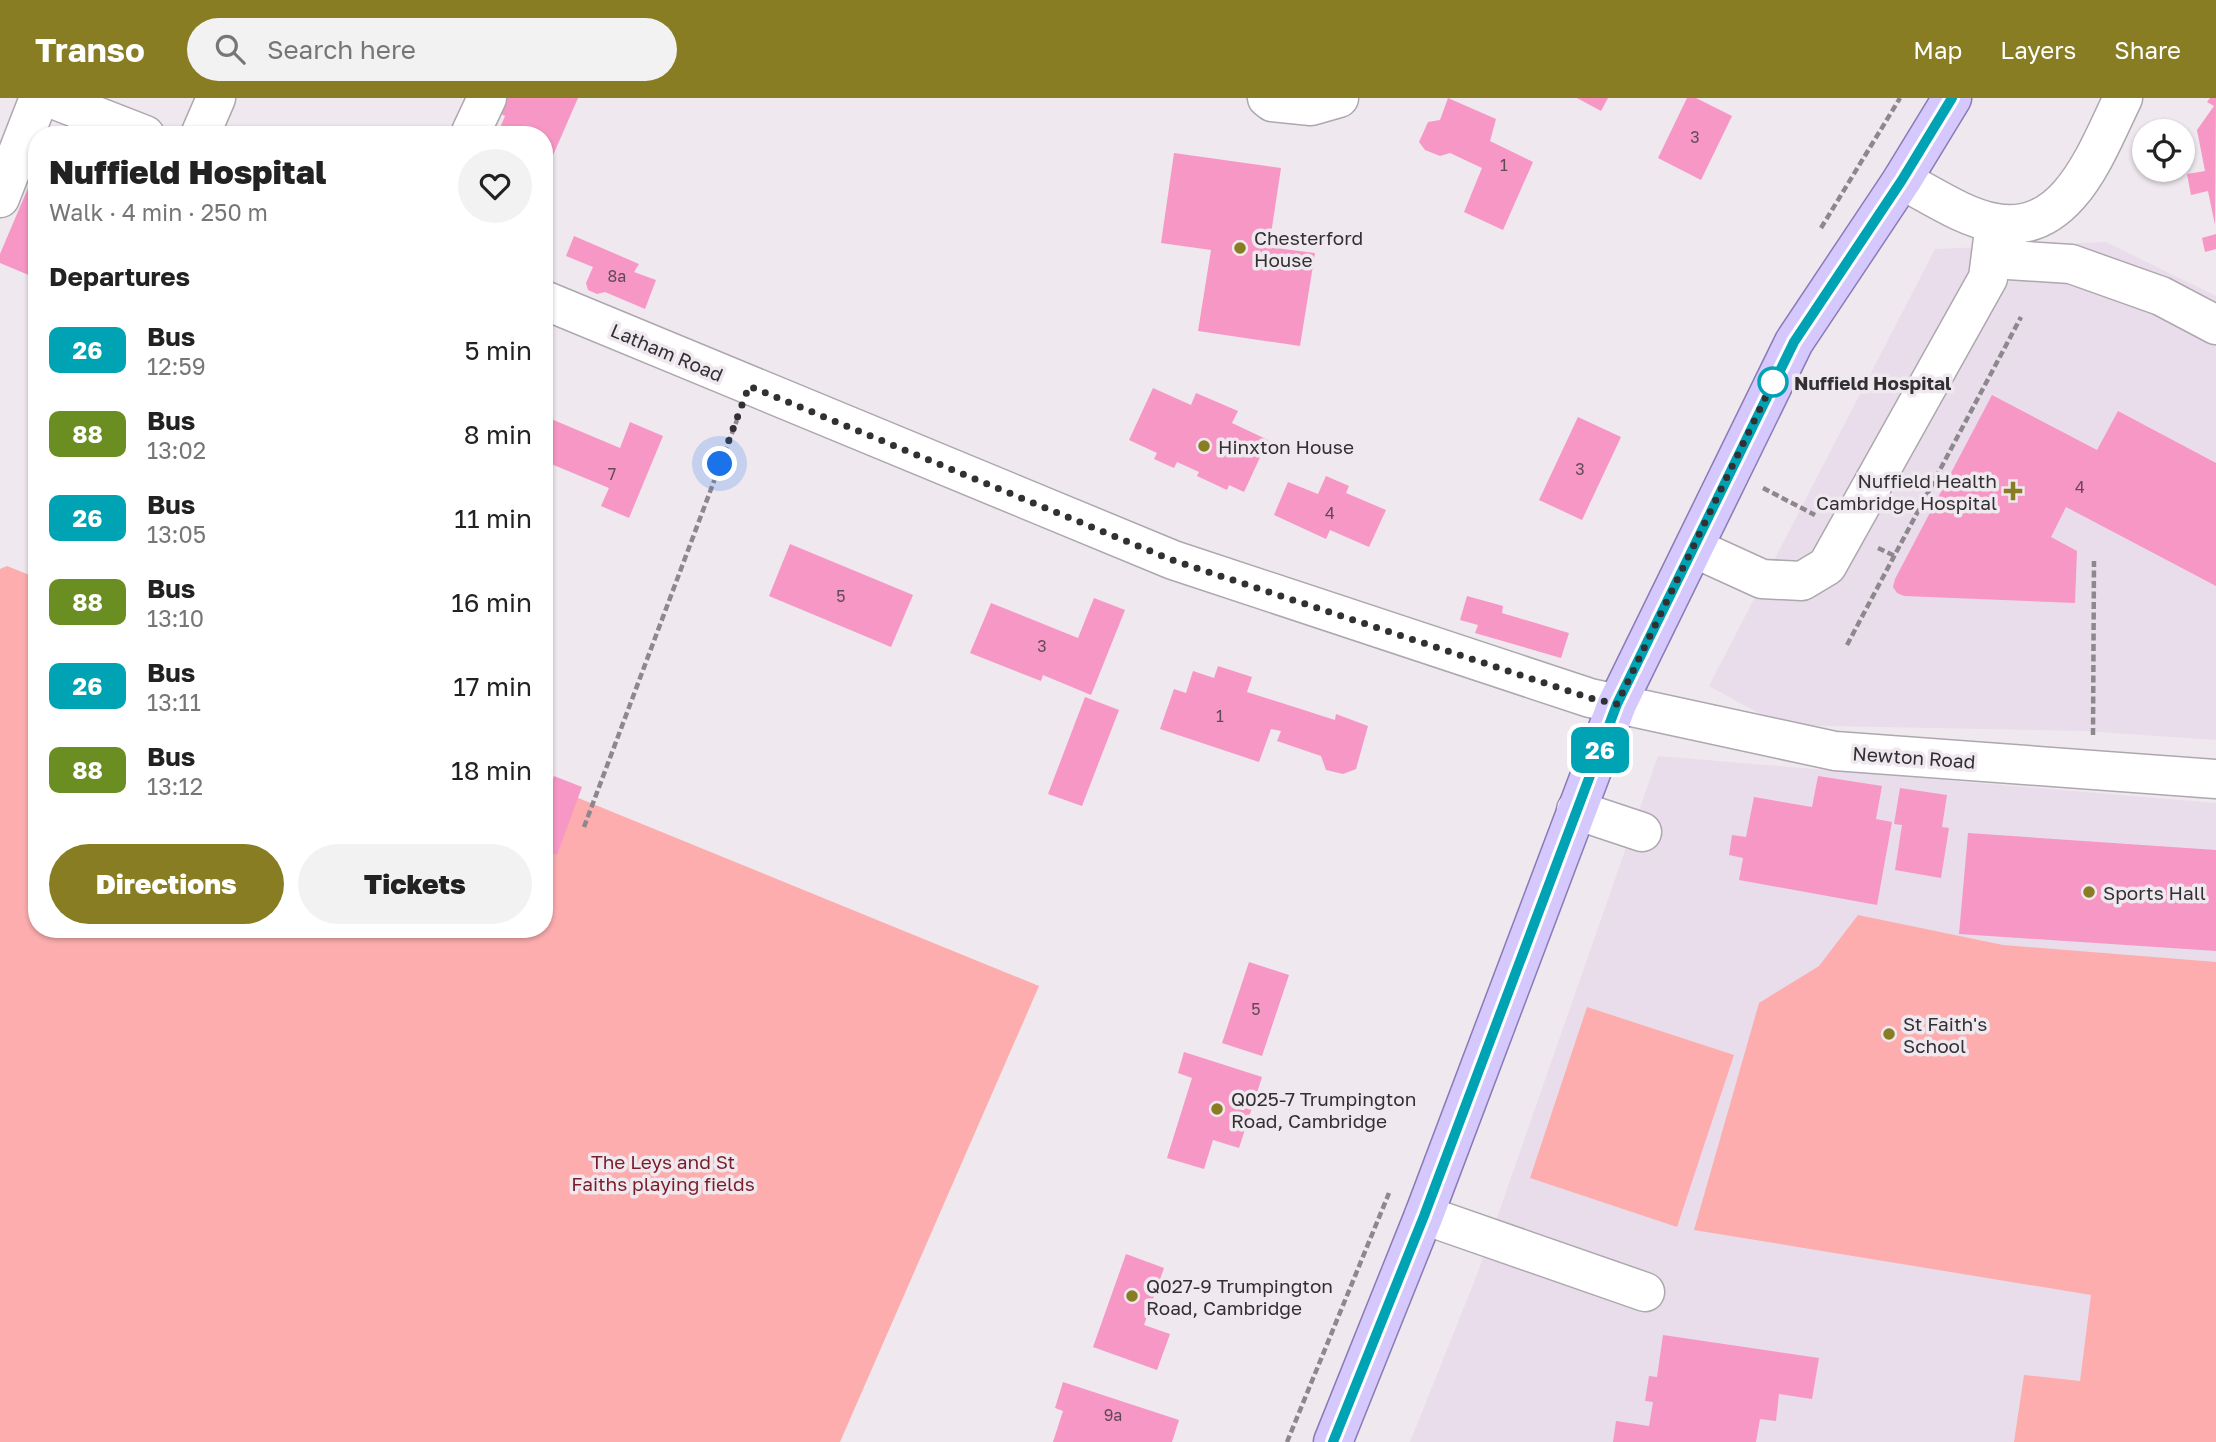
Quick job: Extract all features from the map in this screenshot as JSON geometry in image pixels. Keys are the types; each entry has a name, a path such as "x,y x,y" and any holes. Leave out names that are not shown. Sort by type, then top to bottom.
{"main road":[{"path":"1332,1442 1424,1216 1617,704 1794,342 1902,180 1952,98"}],"street":[{"path":"28,126 39,98"},
{"path":"50,98 122,126"},
{"path":"204,126 216,98"},
{"path":"474,126 486,98"},
{"path":"1267,98 1272,102 1311,106 1339,98"},
{"path":"1994,241 2059,207 2084,176 2123,98"},
{"path":"0,198 28,126"},
{"path":"1902,180 1962,211 1994,241 2071,264 2161,296 2216,325"},
{"path":"1694,548 1762,579 1802,580 1826,566 1988,278 1994,241"},
{"name":"Latham Road","path":"553,304 1172,560 1590,698 1617,704"},
{"name":"Newton Road","path":"1617,704 1835,751 2216,779"},
{"path":"1576,810 1642,832"},
{"path":"1424,1216 1645,1292"}],"path":[{"path":"1847,645 2021,317"},
{"path":"583,827 749,386"},
{"path":"2093,770 2094,561"}],"shaded area":[{"name":"Nuffield Health Cambridge Hospital","path":"2106,242 2216,296 2216,740 2084,731 1780,725 1709,686 1935,249"},
{"name":"St Faith's School","path":"1658,756 2216,803 2216,1442 1410,1442 1478,1272"}],"green space":[{"name":"The Leys and St Faiths playing fields","path":"7,566 28,574 28,938 553,938 553,788 1039,986 840,1442 0,1442 0,569"},
{"path":"1858,915 2003,945 2216,962 2216,1442 2014,1442 2024,1375 2080,1381 2091,1295 1694,1230 1759,1003 1819,966"},
{"path":"1587,1007 1734,1055 1677,1227 1530,1178"}],"building":[{"path":"497,98 578,98 553,155 553,126 501,126 505,116 492,110"},
{"path":"1448,98 1496,119 1490,141 1533,162 1503,230 1464,212 1482,168 1450,153 1440,156 1425,150 1419,142 1428,122 1440,120"},
{"path":"1577,98 1608,98 1601,111"},
{"path":"1687,98 1696,98 1732,116 1701,180 1658,158"},
{"path":"2210,98 2216,98 2215,225 2208,191 2191,195 2189,182 2195,182 2195,173 2205,171 2197,130 2214,106 2207,102"},
{"name":"Chesterford House","path":"1174,153 1281,168 1269,247 1315,253 1300,346 1198,331 1211,250 1161,243"},
{"path":"28,188 28,275 0,263 0,254"},
{"path":"2216,234 2216,249 2205,252 2202,238"},
{"path":"574,236 639,264 634,272 656,280 645,309 605,292 597,294 588,290 586,283 593,267 566,256"},
{"name":"Hinxton House","path":"1153,388 1191,405 1196,393 1238,411 1232,423 1268,440 1244,492 1229,485 1227,490 1197,476 1199,472 1177,462 1174,468 1154,459 1157,453 1129,440"},
{"path":"1992,395 2097,450 2118,411 2216,463 2216,586 2066,507 2051,537 2077,551 2075,603 1904,596 1897,593 1893,587 1895,579"},
{"path":"1578,417 1621,437 1582,520 1539,500"},
{"path":"553,420 620,448 630,422 663,436 629,518 601,506 609,488 553,465"},
{"path":"1326,476 1349,486 1346,493 1386,510 1369,547 1330,530 1326,539 1274,515 1288,482 1318,494"},
{"path":"790,544 913,595 891,647 769,596"},
{"path":"1467,596 1503,606 1502,613 1569,633 1561,658 1475,633 1478,625 1460,620"},
{"path":"1094,598 1125,610 1091,695 1043,675 1041,681 970,653 991,603 1078,638"},
{"path":"1218,666 1252,677 1247,692 1335,720 1336,714 1368,726 1356,769 1343,774 1326,770 1321,756 1277,741 1281,731 1271,729 1259,762 1160,729 1174,689 1186,693 1193,671 1214,678"},
{"path":"1085,697 1119,710 1082,806 1048,794"},
{"path":"554,776 582,787 557,855 553,854"},
{"path":"1818,776 1882,786 1876,819 1892,822 1877,905 1739,880 1743,858 1729,855 1732,835 1746,837 1754,797 1812,807"},
{"path":"1900,788 1947,795 1942,827 1949,828 1941,878 1895,870 1902,825 1894,824"},
{"name":"Sports Hall","path":"1968,833 2216,850 2216,951 1959,934"},
{"path":"1249,962 1289,975 1262,1056 1222,1043"},
{"name":"Q025-7 Trumpington Road, Cambridge","path":"1184,1052 1262,1077 1239,1148 1213,1140 1204,1169 1167,1158 1192,1078 1178,1073"},
{"name":"Q027-9 Trumpington Road, Cambridge","path":"1126,1254 1164,1268 1144,1325 1170,1334 1157,1370 1093,1347"},
{"path":"1663,1335 1819,1358 1812,1399 1779,1394 1776,1421 1760,1419 1756,1442 1613,1442 1616,1421 1649,1426 1653,1402 1645,1401 1649,1376 1657,1377"},
{"path":"1063,1382 1179,1420 1172,1442 1053,1442 1063,1411 1055,1408"}],"bus line":[{"name":"26","path":"1333,1442 1424,1216 1617,704 1782,363 1902,180 1952,98"}],"place":[{"name":"Chesterford House","path":"1240,248"},
{"name":"Nuffield Hospital","path":"1773,382"},
{"name":"Hinxton House","path":"1204,446"},
{"name":"Nuffield Health Cambridge Hospital","path":"2013,491"},
{"name":"Sports Hall","path":"2089,892"},
{"name":"St Faith's School","path":"1889,1034"},
{"name":"Q025-7 Trumpington Road, Cambridge","path":"1217,1109"},
{"name":"Q027-9 Trumpington Road, Cambridge","path":"1132,1296"}],"route":[{"path":"720,464 749,386 1172,560 1590,698 1617,704 1773,382"}]}
